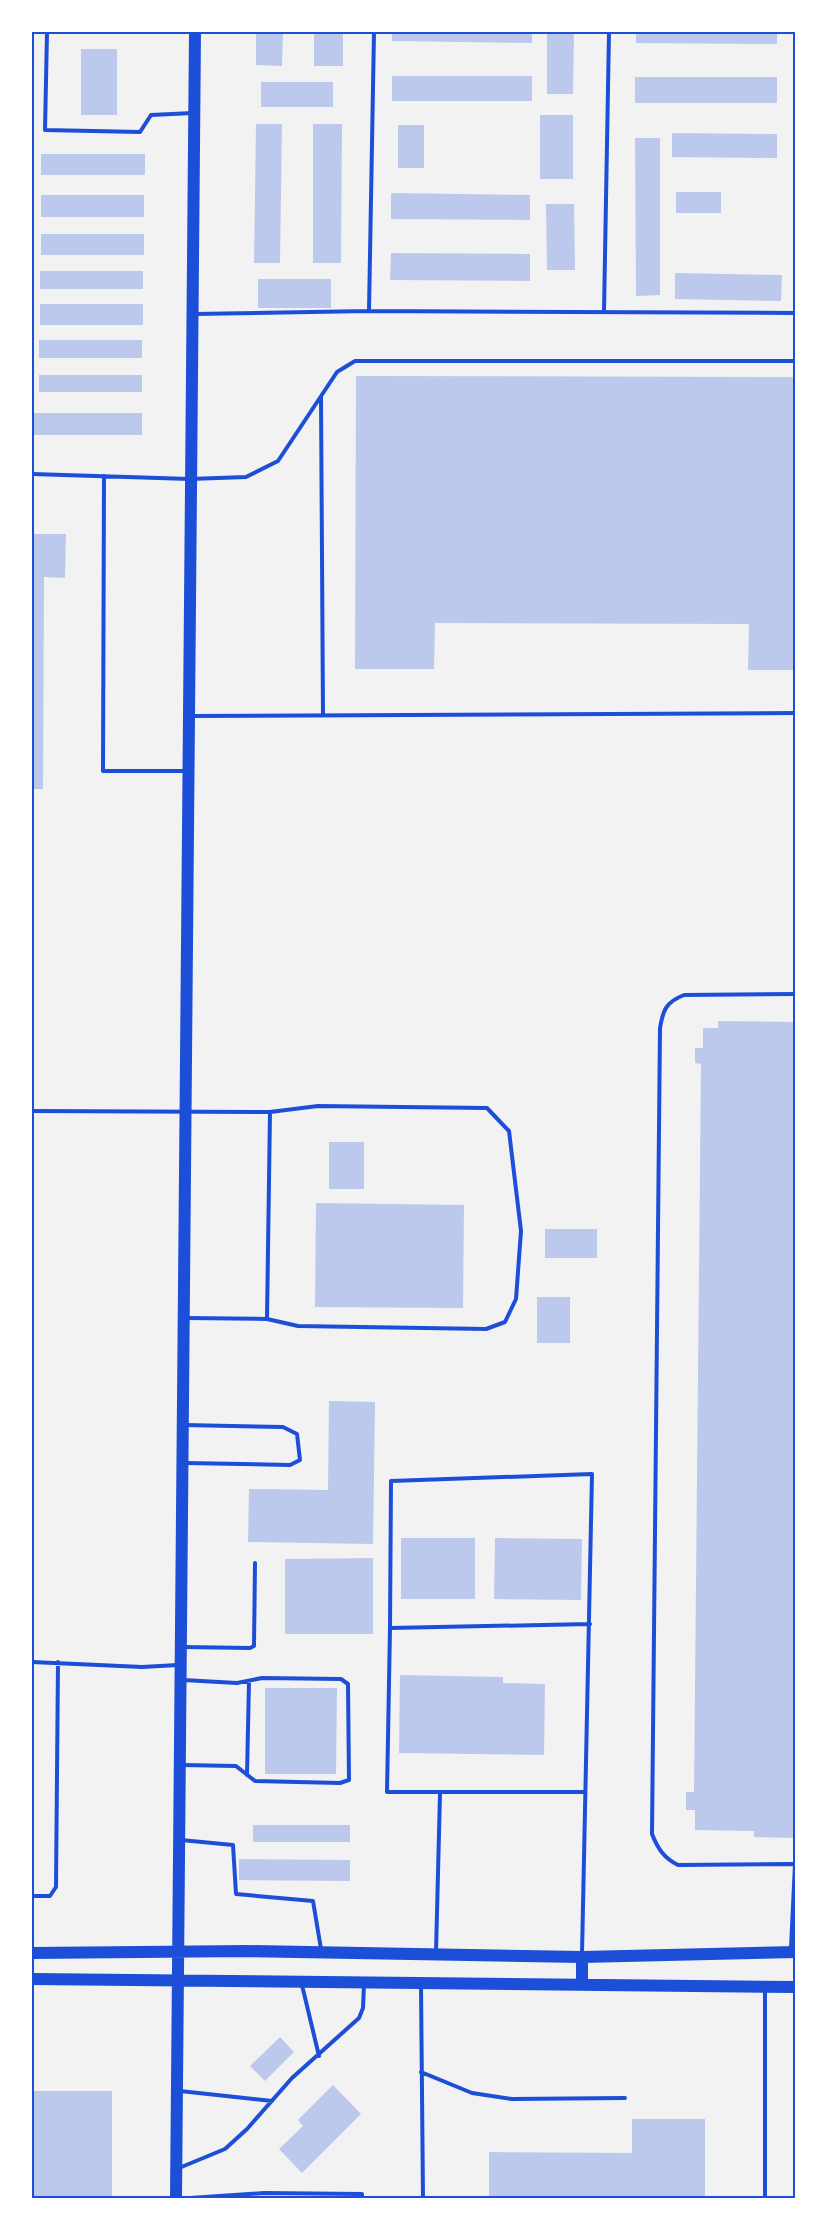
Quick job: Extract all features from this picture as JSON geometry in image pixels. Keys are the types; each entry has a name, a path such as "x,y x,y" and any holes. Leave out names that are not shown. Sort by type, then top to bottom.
{"main road":[{"path":"176,2199 180,1463 186,1111 195,32"},
{"path":"32,1953 321,1953 582,1958 793,1952"},
{"path":"582,1958 582,1984"},
{"path":"32,1978 795,1987"}],"lane":[{"path":"109,32 47,32 45,130 140,132 151,115 193,112"},
{"path":"369,311 374,32"},
{"path":"604,312 609,32"},
{"path":"191,314 369,311 795,313"},
{"path":"32,474 246,477 278,461 337,372 355,361 795,361"},
{"path":"321,396 323,715"},
{"path":"104,476 103,771 189,771"},
{"path":"189,716 795,713"},
{"path":"793,1952 794,1864 678,1865 668,1860 657,1848 652,1834 660,1028 664,1009 672,999 684,995 795,994"},
{"path":"32,1112 135,1114 186,1111 270,1112 318,1106 487,1108 509,1131 521,1231 516,1299 505,1322 486,1329 298,1326 267,1319 182,1318"},
{"path":"267,1319 270,1112"},
{"path":"180,1463 290,1464 300,1460 297,1434 283,1427 181,1425"},
{"path":"582,1958 592,1474 391,1481 387,1792 440,1794 584,1792"},
{"path":"179,1647 250,1648 254,1646 255,1563"},
{"path":"390,1628 590,1624"},
{"path":"32,1662 142,1667 179,1665"},
{"path":"32,1896 50,1896 56,1887 58,1662"},
{"path":"178,1765 236,1766 255,1781 339,1783 349,1780 348,1684 341,1679 262,1678 237,1683 179,1680"},
{"path":"247,1775 249,1681"},
{"path":"436,1955 440,1794"},
{"path":"178,1839 233,1845 236,1894 313,1901 321,1953"},
{"path":"301,1981 319,2056"},
{"path":"176,2169 225,2149 247,2130 292,2078 359,2018 363,2008 364,1982"},
{"path":"421,1982 423,2199"},
{"path":"765,1986 765,2199"},
{"path":"421,2072 472,2093 512,2099 626,2098"},
{"path":"176,2091 272,2101"},
{"path":"190,2199 264,2193 362,2194 362,2199"}],"building":[{"path":"256,32 283,32 282,66 256,65"},
{"path":"314,32 343,32 343,66 314,66"},
{"path":"392,32 532,32 532,43 392,41"},
{"path":"547,32 574,32 573,94 547,94"},
{"path":"636,32 777,32 777,44 636,43"},
{"path":"81,49 117,49 117,115 81,115"},
{"path":"392,76 532,76 532,101 392,101"},
{"path":"635,77 777,77 777,103 635,103"},
{"path":"261,82 333,82 333,107 261,107"},
{"path":"540,115 573,115 573,179 540,179"},
{"path":"256,124 282,124 280,263 254,263"},
{"path":"313,124 342,124 341,263 313,263"},
{"path":"398,125 424,125 424,168 398,168"},
{"path":"672,133 777,134 777,158 672,157"},
{"path":"635,138 660,138 660,295 636,296"},
{"path":"41,154 145,154 145,175 41,175"},
{"path":"676,192 721,192 721,213 676,213"},
{"path":"391,193 530,195 530,220 391,219"},
{"path":"41,195 144,195 144,217 41,217"},
{"path":"546,204 574,204 575,270 547,270"},
{"path":"41,234 144,234 144,255 41,255"},
{"path":"391,253 530,254 530,281 390,280"},
{"path":"40,271 143,271 143,289 40,289"},
{"path":"675,273 782,275 781,301 675,299"},
{"path":"258,279 331,279 331,308 258,308"},
{"path":"40,304 143,304 143,325 40,325"},
{"path":"39,340 142,340 142,358 39,358"},
{"path":"39,375 142,375 142,392 39,392"},
{"path":"356,376 796,377 796,670 748,670 749,624 435,623 434,669 355,669"},
{"path":"32,413 142,413 142,435 32,435"},
{"path":"32,534 66,534 65,578 44,577 43,789 32,789"},
{"path":"718,1021 796,1022 796,1838 754,1837 754,1831 695,1830 695,1810 686,1810 686,1792 694,1792 701,1064 695,1063 695,1048 703,1048 703,1028 718,1028"},
{"path":"329,1142 364,1142 364,1189 329,1189"},
{"path":"316,1203 464,1205 463,1308 315,1307"},
{"path":"545,1229 597,1229 597,1258 545,1258"},
{"path":"537,1297 570,1297 570,1343 537,1343"},
{"path":"329,1401 375,1402 373,1544 248,1542 249,1489 328,1490"},
{"path":"401,1538 475,1538 475,1599 401,1599"},
{"path":"495,1538 582,1539 581,1600 494,1599"},
{"path":"373,1558 373,1634 285,1634 285,1559"},
{"path":"400,1675 503,1677 503,1683 545,1684 544,1755 399,1753"},
{"path":"265,1688 337,1688 336,1774 265,1774"},
{"path":"253,1825 350,1825 350,1842 253,1842"},
{"path":"239,1859 350,1860 350,1881 239,1880"},
{"path":"280,2037 294,2052 265,2081 250,2066"},
{"path":"333,2085 361,2114 302,2173 279,2149 303,2126 298,2120"},
{"path":"32,2091 112,2091 112,2198 32,2198"},
{"path":"632,2119 705,2119 705,2198 489,2198 489,2152 632,2153"}]}
